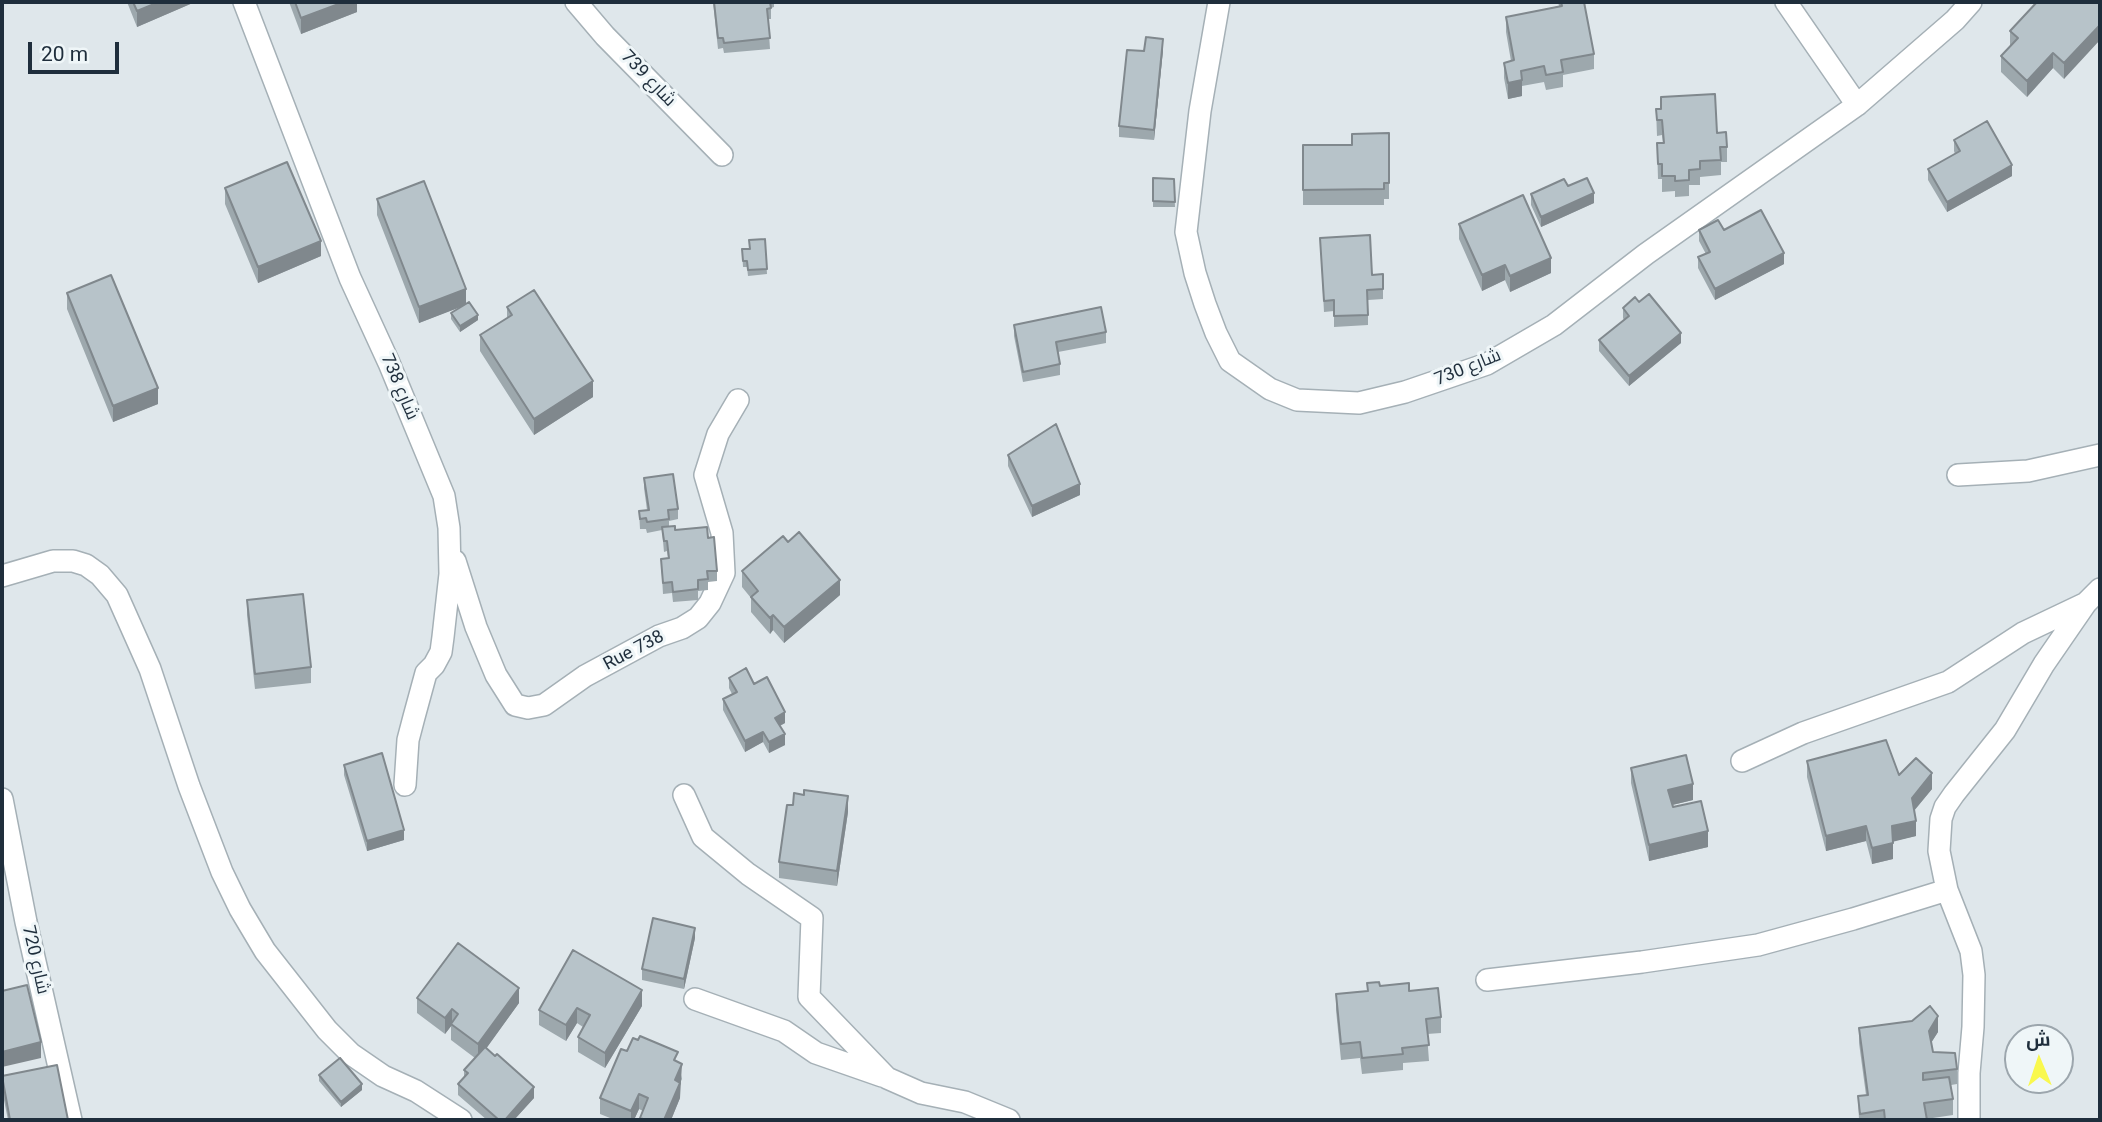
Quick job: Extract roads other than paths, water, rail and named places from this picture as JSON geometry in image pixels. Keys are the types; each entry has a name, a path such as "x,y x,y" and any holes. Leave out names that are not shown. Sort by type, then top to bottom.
{"street":[{"name":"شارع 738","path":"244,2 349,278 390,363 444,496 450,573 441,652 426,673 414,717 408,740 405,785"},
{"name":"شارع 739","path":"576,2 605,36 722,155"},
{"name":"شارع 730","path":"1219,2 1200,111 1186,232 1205,304 1230,361 1270,389 1297,400 1359,403 1405,392 1487,364 1554,325 1646,254 1857,105 1955,20 1971,2"},
{"path":"1786,2 1857,105"},
{"name":"Rue 738","path":"450,546 476,627 506,694 515,705 528,708 544,705 585,676 659,636 682,628 698,618 709,603 724,573 722,533 705,475 718,434 738,400"},
{"path":"1958,475 2028,471 2100,455"},
{"path":"2,576 53,561 72,561 86,565 100,575 117,595 150,669 222,872 265,951 327,1030 351,1054 383,1076 416,1091 461,1120"},
{"path":"1742,761 1803,733 1948,682 2023,634 2093,596"},
{"path":"1969,1120 1974,975 1971,951 1947,890 1939,850 1941,819 1945,807 2005,730 2044,664 2093,596"},
{"path":"684,794 703,836 748,874 812,918 809,997 887,1078"},
{"name":"شارع 720","path":"2,799 26,922 71,1120"},
{"path":"1487,980 1758,945 1947,890"},
{"path":"695,999 784,1031 816,1053 921,1093 965,1102 1009,1120"}]}
